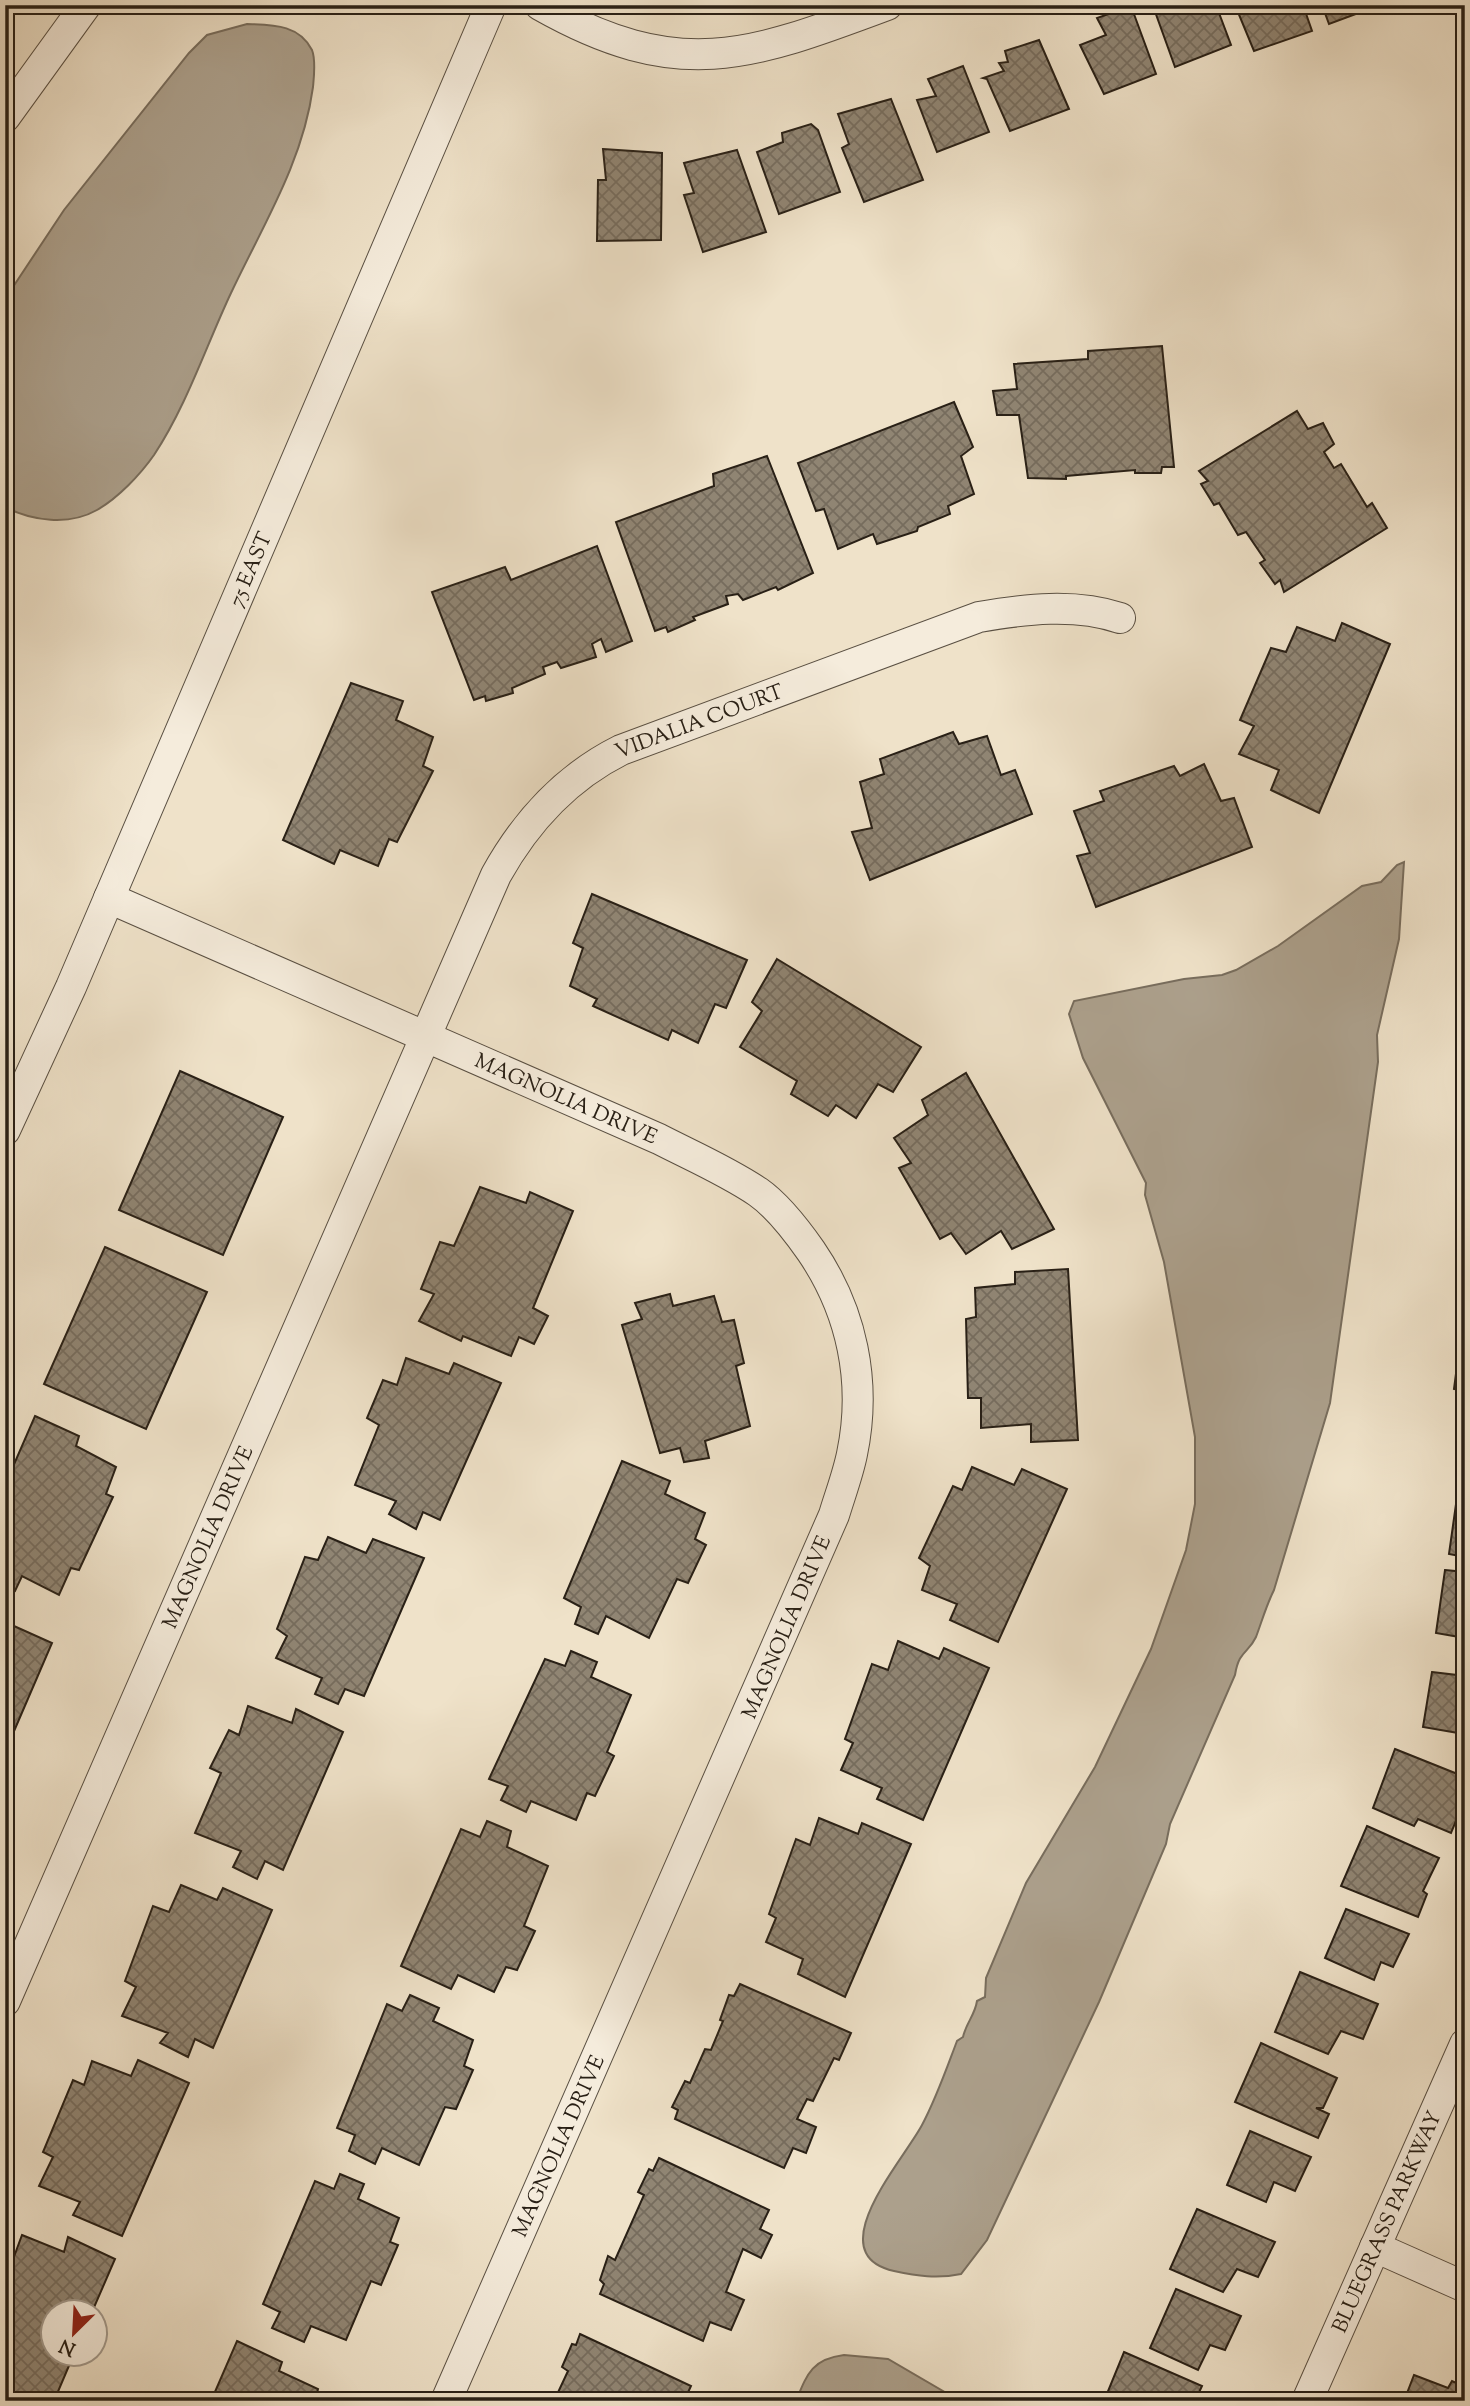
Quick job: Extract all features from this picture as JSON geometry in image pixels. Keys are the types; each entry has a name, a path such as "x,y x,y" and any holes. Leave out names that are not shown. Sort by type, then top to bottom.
{"street":[{"path":"5,117 86,5"},
{"name":"75 EAST","path":"5,1130 109,898 491,5"},
{"path":"540,5 576,25 621,41 661,52 700,56 739,53 778,45 887,5"},
{"name":"VIDALIA COURT","path":"427,1037 496,876 513,845 552,798 595,763 621,750 979,617 1018,611 1062,609 1100,612 1120,618"},
{"name":"MAGNOLIA DRIVE","path":"109,898 659,1139 727,1173 761,1194 804,1241 840,1301 850,1331 859,1392 852,1454 834,1515 446,2401"},
{"name":"MAGNOLIA DRIVE","path":"5,2001 427,1037"},
{"name":"BLUEGRASS PARKWAY","path":"1307,2401 1465,2044"},
{"path":"1375,2247 1465,2287"}],"shaded area":[{"path":"247,24 284,28 300,35 306,41 312,50 314,68 308,115 280,193 166,436 154,455 121,493 86,515 51,520 27,516 5,507 5,299 64,210 189,53 207,35"},
{"path":"1404,862 1399,939 1377,1035 1378,1062 1330,1403 1274,1590 1256,1637 1241,1656 1099,2002 987,2240 961,2274 927,2276 894,2271 873,2261 864,2246 864,2227 872,2205 922,2125 957,2041 963,2037 977,2001 985,1997 986,1978 1026,1883 1095,1767 1151,1649 1186,1550 1195,1504 1195,1437 1164,1262 1145,1195 1146,1183 1083,1058 1069,1014 1074,1001 1184,979 1222,975 1236,970 1278,946 1362,886 1381,882 1397,865"},
{"path":"844,2355 888,2359 960,2401 796,2401 812,2369 825,2360"}],"building":[{"path":"1216,5 1231,45 1175,67 1153,6"},
{"path":"1235,5 1303,5 1312,31 1254,51"},
{"path":"1322,5 1380,5 1329,24"},
{"path":"1131,6 1156,74 1104,94 1080,45 1106,35 1097,18"},
{"path":"1039,40 1069,109 1010,131 987,79 983,78 1004,71 999,63 1008,62 1005,51"},
{"path":"963,66 989,132 937,152 917,100 936,96 928,79"},
{"path":"891,99 923,180 864,202 842,148 849,144 838,114"},
{"path":"811,124 818,130 840,192 779,214 757,152 783,142 782,133"},
{"path":"603,149 662,153 661,240 597,241 598,180 606,180"},
{"path":"737,150 766,232 703,252 684,195 694,193 684,163"},
{"path":"1162,346 1174,467 1162,467 1161,473 1135,473 1135,470 1066,476 1066,479 1028,478 1019,415 997,415 993,391 1017,389 1014,364 1088,359 1088,351"},
{"path":"954,402 973,447 961,456 974,494 948,506 950,514 918,527 917,531 877,544 873,534 838,549 824,509 816,511 798,463"},
{"path":"1297,411 1308,429 1323,423 1334,444 1324,452 1334,468 1341,464 1367,507 1372,503 1387,528 1284,592 1280,580 1275,584 1260,563 1265,560 1246,532 1238,535 1219,503 1214,505 1201,484 1208,481 1199,471"},
{"path":"767,456 813,573 778,590 776,587 743,600 738,594 726,596 728,604 693,617 695,620 668,632 666,627 655,631 616,522 714,486 713,474"},
{"path":"597,546 632,641 606,652 601,639 592,644 596,657 561,668 557,662 543,667 545,674 512,688 513,693 486,701 485,696 474,700 432,592 505,567 511,580"},
{"path":"1342,623 1390,644 1319,813 1271,790 1279,770 1239,754 1254,726 1240,720 1271,648 1286,652 1297,627 1335,641"},
{"path":"351,683 403,701 396,720 433,737 423,766 433,771 397,842 389,839 378,866 340,850 334,864 283,840"},
{"path":"953,732 959,744 987,736 1001,775 1015,770 1032,814 870,880 852,832 872,828 860,782 884,774 880,759"},
{"path":"1204,764 1221,801 1234,798 1252,847 1096,907 1077,856 1090,853 1074,811 1104,801 1100,791 1174,766 1180,776"},
{"path":"592,894 747,960 726,1008 715,1004 698,1043 672,1030 668,1040 593,1006 597,999 570,986 583,948 573,943"},
{"path":"777,959 921,1047 893,1092 878,1084 856,1118 836,1105 828,1116 791,1094 797,1081 740,1047 762,1011 752,1002"},
{"path":"180,1071 283,1117 223,1255 119,1210"},
{"path":"966,1073 1054,1229 1012,1249 1001,1231 966,1254 951,1233 940,1239 899,1168 911,1163 894,1138 928,1115 922,1100"},
{"path":"480,1187 526,1203 530,1192 573,1211 533,1308 548,1316 534,1344 519,1337 511,1356 463,1336 461,1341 419,1321 434,1294 421,1289 440,1242 454,1246"},
{"path":"105,1247 207,1292 146,1429 44,1384"},
{"path":"1068,1269 1078,1440 1031,1442 1031,1424 981,1428 981,1398 968,1398 966,1319 976,1317 975,1288 1015,1284 1015,1272"},
{"path":"670,1294 673,1306 714,1296 722,1322 734,1320 744,1363 736,1366 750,1426 705,1441 709,1458 684,1462 680,1448 660,1453 622,1325 642,1319 635,1303"},
{"path":"1462,1328 1465,1328 1465,1391 1454,1389"},
{"path":"406,1358 449,1374 454,1363 501,1383 440,1520 423,1512 416,1529 389,1514 396,1501 355,1485 379,1425 367,1418 383,1380 397,1385"},
{"path":"35,1416 79,1436 76,1446 116,1467 106,1494 113,1497 79,1570 71,1568 59,1595 22,1576 15,1591 5,1587 5,1485"},
{"path":"622,1461 670,1481 665,1494 705,1513 695,1539 706,1545 688,1583 677,1579 649,1638 606,1616 598,1634 575,1624 581,1607 564,1598"},
{"path":"972,1467 1014,1485 1022,1469 1067,1489 998,1642 950,1620 957,1604 922,1590 930,1566 919,1558 953,1486 962,1490"},
{"path":"1458,1490 1465,1491 1465,1557 1449,1554"},
{"path":"328,1537 366,1553 373,1539 424,1558 364,1696 345,1689 338,1704 315,1694 322,1678 276,1658 287,1636 277,1629 305,1557 318,1560"},
{"path":"1445,1570 1465,1572 1465,1638 1436,1633"},
{"path":"5,1622 52,1643 5,1752"},
{"path":"898,1641 939,1659 944,1648 989,1668 923,1820 877,1799 882,1788 841,1770 853,1743 845,1739 872,1664 888,1670"},
{"path":"571,1651 597,1662 591,1677 631,1695 607,1752 614,1756 595,1796 587,1793 576,1820 531,1801 526,1812 501,1800 508,1786 489,1779 545,1659 565,1666"},
{"path":"1432,1672 1465,1676 1464,1734 1423,1727"},
{"path":"248,1706 292,1723 296,1709 343,1732 283,1870 265,1861 257,1879 233,1867 241,1851 195,1833 221,1773 210,1768 229,1730 239,1735"},
{"path":"1395,1749 1465,1777 1465,1799 1451,1833 1418,1819 1414,1826 1373,1808"},
{"path":"819,1818 858,1834 862,1823 911,1844 845,1997 798,1974 803,1959 766,1942 776,1918 769,1914 796,1839 810,1845"},
{"path":"487,1821 511,1831 507,1847 548,1866 524,1926 535,1931 517,1970 506,1967 494,1992 458,1975 451,1989 401,1966 461,1829 480,1837"},
{"path":"1367,1826 1439,1858 1423,1891 1427,1894 1418,1917 1341,1886"},
{"path":"181,1885 217,1900 223,1888 272,1910 213,2048 195,2039 188,2057 160,2043 168,2033 122,2016 136,1987 125,1981 153,1906 169,1912"},
{"path":"1346,1909 1409,1934 1393,1967 1381,1962 1374,1980 1325,1958"},
{"path":"1300,1972 1378,2004 1363,2039 1341,2031 1328,2054 1275,2032"},
{"path":"740,1984 851,2033 839,2060 834,2058 813,2101 807,2099 797,2119 816,2127 806,2153 793,2148 784,2168 675,2119 678,2110 672,2107 685,2081 690,2083 705,2049 711,2050 723,2021 720,2020 729,1995 734,1996"},
{"path":"410,1995 439,2008 433,2021 473,2040 464,2066 473,2070 456,2109 445,2107 419,2165 382,2148 375,2164 349,2151 355,2135 337,2128 387,2004 402,2011"},
{"path":"1261,2043 1337,2078 1323,2108 1316,2108 1329,2114 1318,2138 1235,2102"},
{"path":"138,2060 189,2083 122,2236 73,2215 80,2202 39,2186 53,2157 43,2152 73,2080 84,2085 92,2061 131,2076"},
{"path":"1250,2131 1311,2157 1295,2191 1274,2182 1266,2202 1227,2185"},
{"path":"659,2158 769,2210 760,2229 772,2235 761,2258 743,2249 726,2292 744,2300 731,2330 710,2322 703,2341 600,2294 604,2284 600,2280 608,2256 615,2260 644,2195 638,2192 649,2169 653,2171"},
{"path":"340,2174 364,2184 358,2199 399,2218 390,2242 398,2245 381,2285 371,2281 346,2340 311,2326 304,2342 272,2328 280,2312 263,2304 315,2181 334,2189"},
{"path":"1197,2209 1275,2242 1258,2277 1237,2269 1223,2292 1170,2269"},
{"path":"22,2235 64,2252 68,2237 115,2259 98,2298 38,2298 38,2368 68,2368 54,2401 22,2401 5,2393 5,2260 12,2262"},
{"path":"1176,2289 1241,2316 1225,2350 1210,2345 1198,2370 1150,2348"},
{"path":"580,2334 691,2386 684,2401 554,2401 568,2371 562,2367 572,2344 576,2345"},
{"path":"237,2341 282,2362 279,2371 318,2389 315,2401 211,2401"},
{"path":"1124,2352 1202,2386 1195,2401 1104,2401"},
{"path":"1414,2375 1448,2388 1452,2381 1465,2387 1465,2401 1404,2401"}]}
